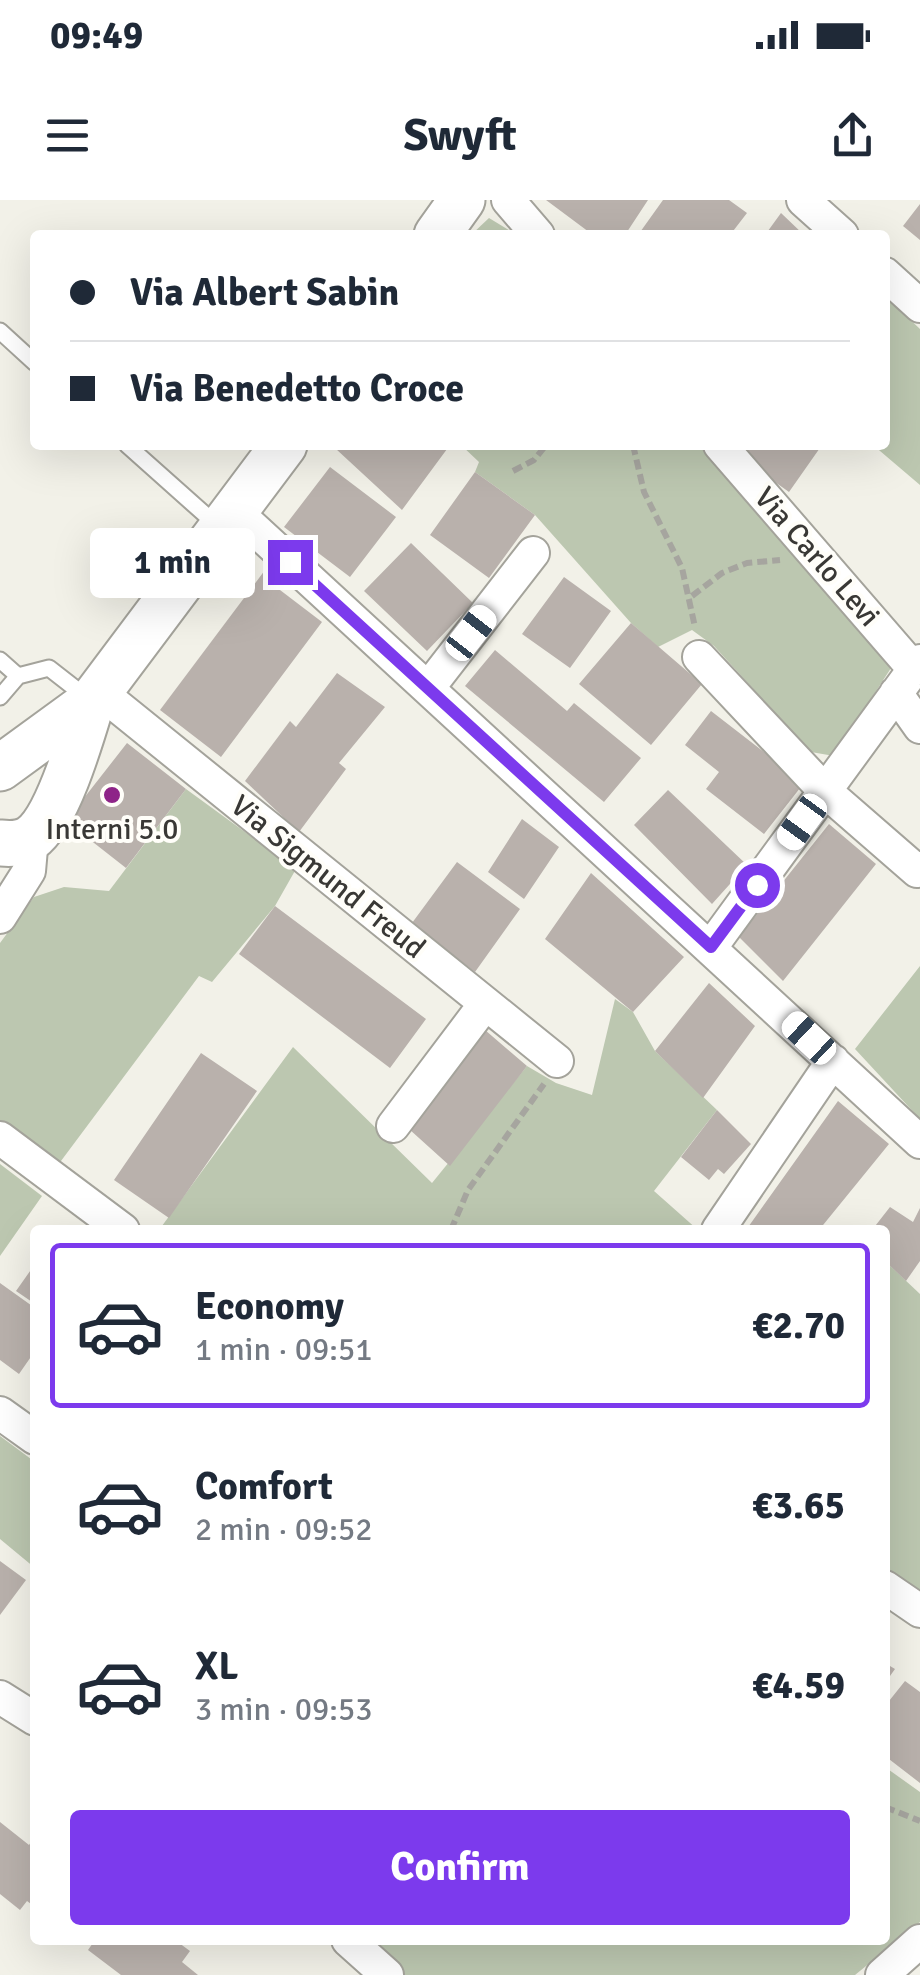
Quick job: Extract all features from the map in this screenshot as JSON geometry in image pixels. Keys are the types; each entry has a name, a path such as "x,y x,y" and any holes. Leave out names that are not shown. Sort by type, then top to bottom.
{"main road":[{"path":"441,230 462,200"},
{"path":"0,770 96,696 280,450"},
{"path":"17,839 78,748 96,696"},
{"path":"0,770 17,770 36,779 46,798 17,839"}],"street":[{"path":"508,200 534,230"},
{"path":"803,200 836,230"},
{"path":"890,279 920,306"},
{"name":"Via Carlo Levi","path":"724,450 808,546 910,674 920,727"},
{"path":"229,520 430,687 920,1142"},
{"path":"430,687 533,553"},
{"path":"699,657 825,791 919,870"},
{"path":"711,947 910,674"},
{"name":"Via Sigmund Freud","path":"96,696 557,1062"},
{"path":"0,917 29,871 17,839"},
{"path":"393,1126 485,1004"},
{"path":"721,1225 833,1061"},
{"path":"0,1138 116,1225"},
{"path":"0,1412 30,1434"},
{"path":"890,1590 920,1611"},
{"path":"0,1698 30,1717"},
{"path":"882,1975 920,1942"},
{"path":"354,1945 388,1975"}],"lane":[{"path":"0,332 30,359"},
{"path":"134,450 229,520"},
{"path":"0,660 18,676"},
{"path":"0,697 18,676 49,668 96,696"}],"path":[{"path":"513,471 534,460 542,450"},
{"path":"634,450 644,492 692,596 699,657"},
{"path":"692,596 722,573 748,562 776,562 808,546"},
{"path":"453,1225 468,1190 530,1108 557,1062"},
{"path":"890,1809 920,1821"}],"green space":[{"path":"489,218 509,230 476,230"},
{"path":"890,301 920,329 920,485 879,450 890,450"},
{"path":"466,450 703,450 891,668 834,756 811,752 714,646 692,630 658,647 631,623 535,515 475,472 479,462"},
{"path":"186,789 296,869 275,906 212,982 199,976 58,1165 0,1121 0,943 34,897 64,887 109,891"},
{"path":"920,966 920,1119 855,1049"},
{"path":"615,999 633,1012 655,1051 717,1110 654,1191 692,1225 163,1225 293,1047 432,1183 527,1066 556,1083 592,1095"},
{"path":"0,1164 42,1196 0,1256"},
{"path":"890,1266 920,1294 920,1591 890,1570"},
{"path":"0,1436 30,1458 30,1564 0,1539"},
{"path":"890,1771 920,1792 920,1922 855,1975 405,1975 372,1945 890,1945"}],"building":[{"path":"546,200 648,200 628,230 586,230"},
{"path":"663,200 729,200 747,213 734,230 642,230"},
{"path":"920,204 920,240 903,226"},
{"path":"781,213 799,230 769,230"},
{"path":"337,450 446,450 402,510"},
{"path":"745,450 818,450 789,492 740,457"},
{"path":"330,467 396,517 350,577 284,527"},
{"path":"475,472 535,515 489,578 430,535"},
{"path":"411,543 473,603 427,651 364,591"},
{"path":"265,570 284,584 280,590 322,622 221,757 160,710"},
{"path":"564,577 611,611 570,668 522,634"},
{"path":"631,623 702,684 651,745 579,684"},
{"path":"495,650 567,711 574,703 641,758 604,802 465,686"},
{"path":"337,673 385,707 339,763 346,769 299,832 245,781 290,721 296,727"},
{"path":"711,711 804,783 764,834 706,789 719,772 685,745"},
{"path":"127,743 186,789 126,868 66,821"},
{"path":"668,790 747,865 712,904 634,825"},
{"path":"522,819 559,847 524,899 488,872"},
{"path":"829,824 876,864 783,981 739,937"},
{"path":"457,862 520,909 475,972 412,923"},
{"path":"591,873 684,957 633,1012 545,939"},
{"path":"275,906 426,1019 390,1068 239,954"},
{"path":"709,983 755,1026 703,1098 655,1051"},
{"path":"485,1030 527,1066 450,1166 409,1129"},
{"path":"201,1053 257,1091 169,1218 114,1180"},
{"path":"838,1101 889,1144 823,1225 750,1225"},
{"path":"717,1110 751,1144 724,1174 718,1169 709,1180 681,1157"},
{"path":"890,1207 913,1222 920,1208 920,1261 906,1281 890,1266 890,1225 876,1225"},
{"path":"30,1271 30,1301 16,1291"},
{"path":"0,1283 30,1304 30,1358 19,1374 0,1360"},
{"path":"0,1561 26,1580 0,1615"},
{"path":"905,1681 920,1692 920,1783 890,1760 890,1700"},
{"path":"0,1822 30,1844 30,1903 27,1901 20,1910 0,1894"},
{"path":"92,1945 182,1945 190,1951 182,1962 198,1975 121,1975 88,1950"}],"place":[{"name":"Interni 5.0","path":"112,795"}],"route":[{"path":"290,562 711,947 757,885"}]}
